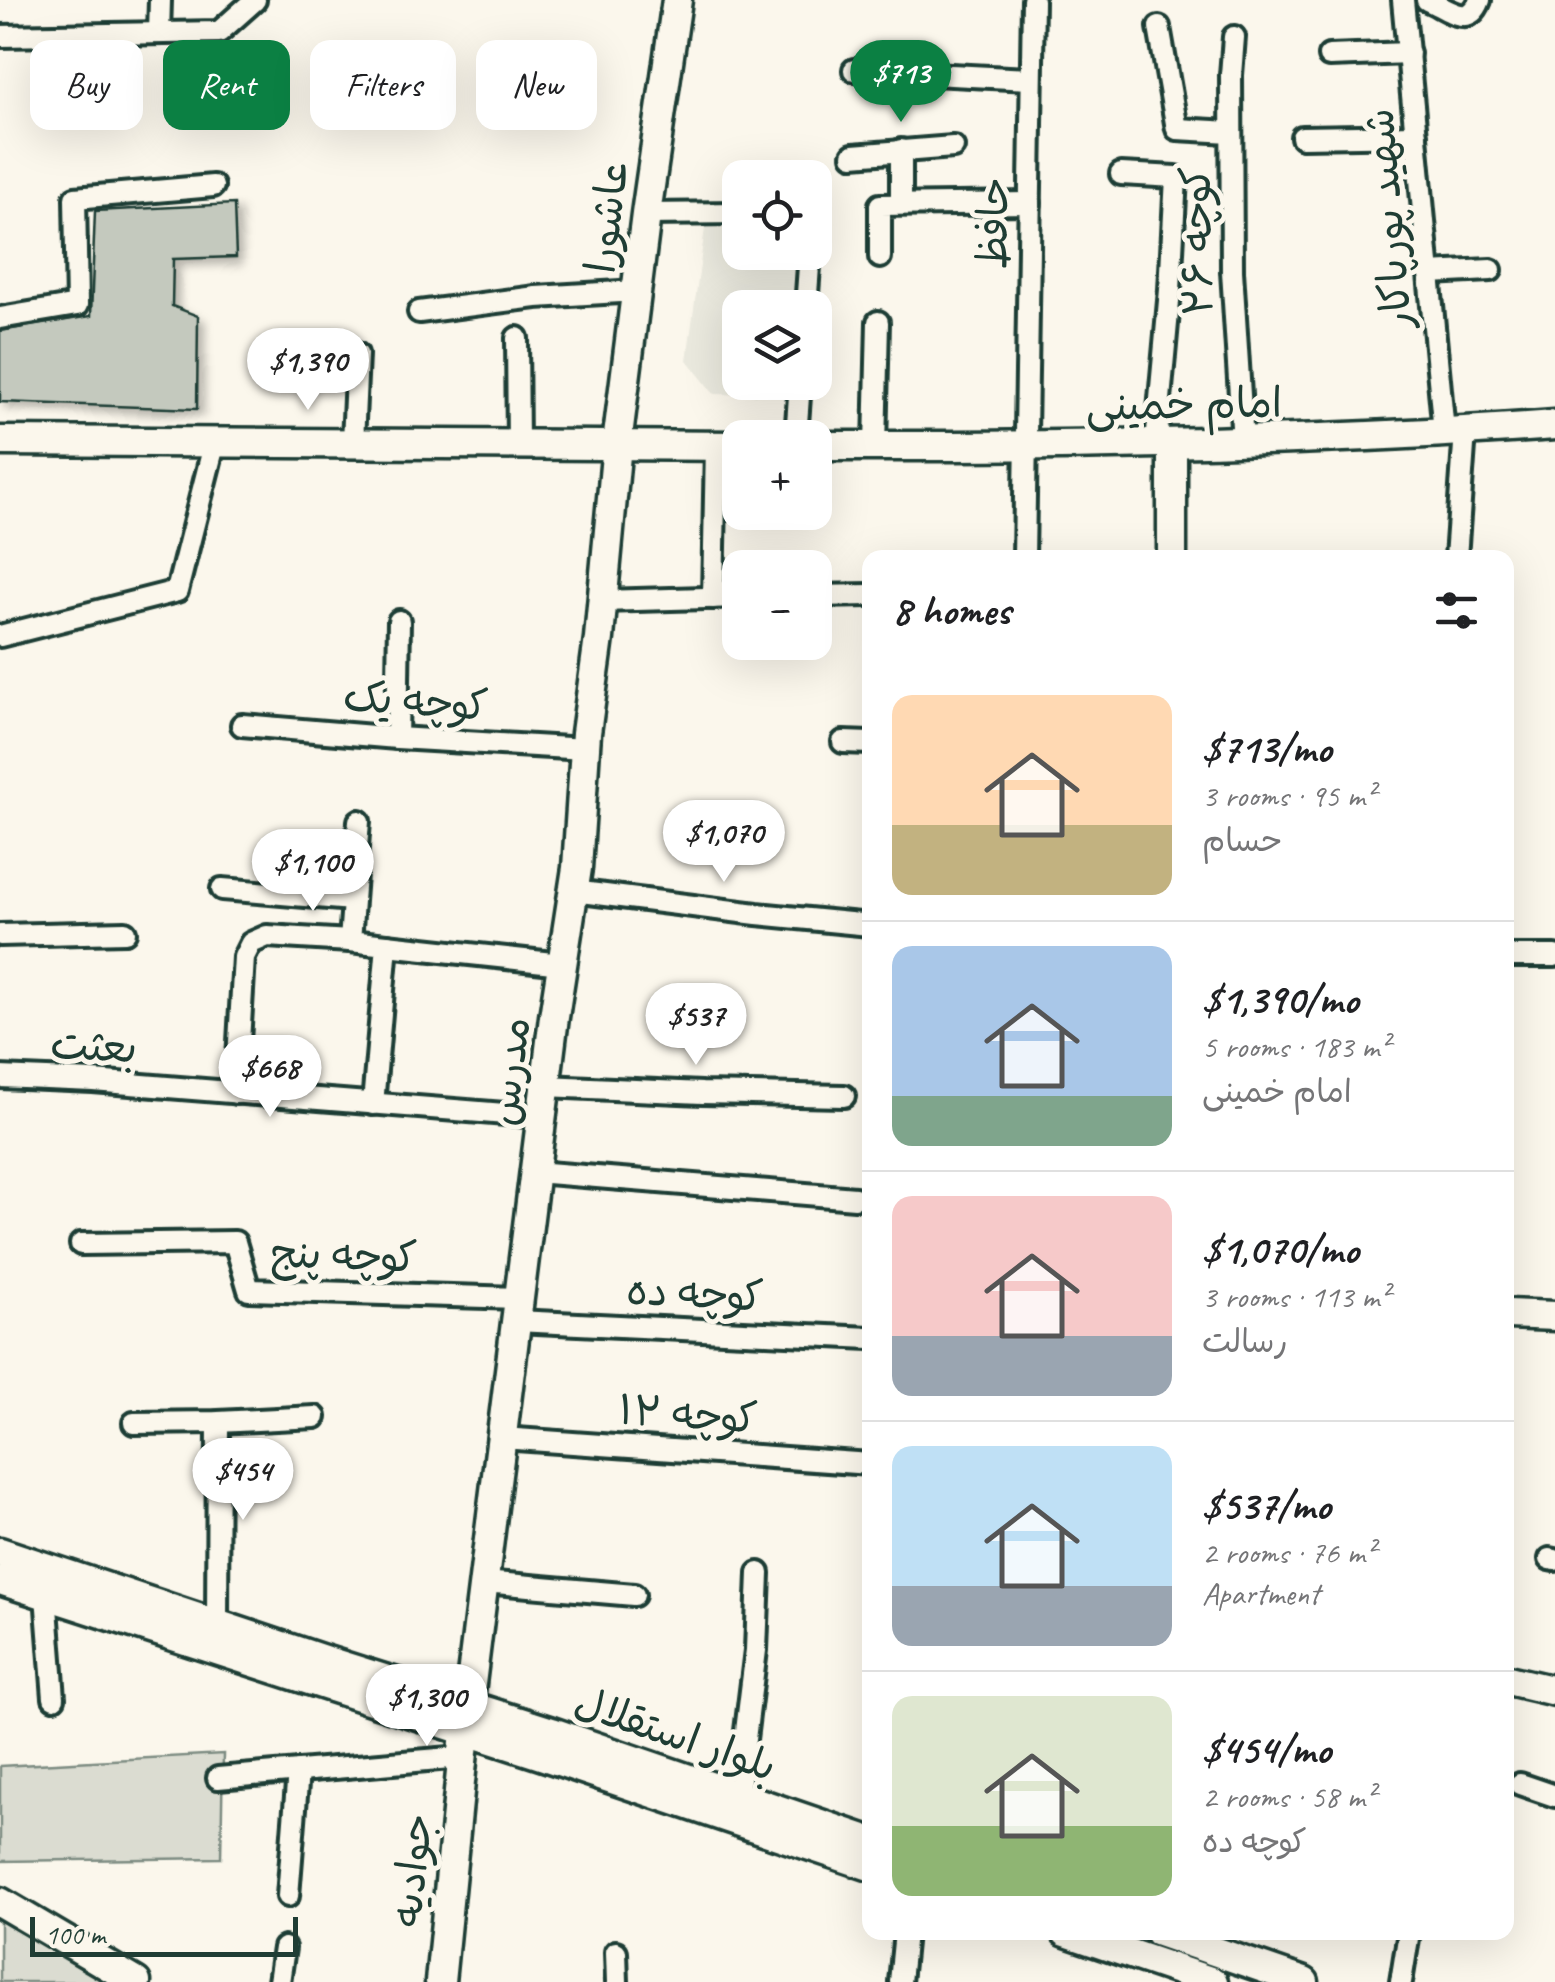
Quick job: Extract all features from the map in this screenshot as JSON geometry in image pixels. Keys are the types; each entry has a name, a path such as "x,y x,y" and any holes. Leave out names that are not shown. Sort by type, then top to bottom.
{"main road":[{"name":"عاشورا","path":"617,444 677,0"},
{"name":"امام خمینی","path":"832,446 1244,442 1555,425"},
{"path":"0,441 722,446"},
{"path":"1164,443 1171,550"},
{"name":"مدرس","path":"466,1732 573,890 617,444"},
{"path":"1514,1314 1555,1316"},
{"name":"بلوار استقلال","path":"0,1556 296,1651 466,1732 552,1732 862,1838"},
{"name":"بلوار استقلال","path":"0,1580 862,1863"},
{"path":"1514,1681 1555,1691"},
{"name":"جوادیه","path":"440,1982 466,1732"},
{"path":"0,1902 136,1982"},
{"path":"1090,1940 1213,1982"},
{"path":"1182,1940 1304,1982"}],"street":[{"path":"159,33 160,0"},
{"path":"0,36 219,32 255,0"},
{"name":"حافظ","path":"1024,550 1033,0"},
{"name":"شهید پورپاکار","path":"1404,0 1429,273 1455,431 1456,550"},
{"path":"1427,0 1463,16 1471,15 1480,0"},
{"path":"1159,26 1178,129 1231,132"},
{"name":"کوچه ۲۶","path":"1234,37 1232,271 1244,442"},
{"path":"1329,56 1408,54"},
{"path":"854,70 1031,79"},
{"path":"1302,136 1416,135"},
{"path":"852,155 953,147"},
{"path":"901,150 902,204"},
{"path":"1120,174 1176,177 1164,443"},
{"path":"0,318 77,305 76,198 213,186"},
{"path":"880,257 880,205 1030,203"},
{"path":"646,214 722,213"},
{"path":"1429,273 1490,270"},
{"path":"420,312 536,297 637,290"},
{"path":"875,446 878,322"},
{"path":"516,338 518,444"},
{"path":"352,442 356,354"},
{"path":"0,636 177,592 215,441"},
{"path":"713,598 722,507"},
{"path":"832,596 862,595"},
{"path":"602,600 722,598"},
{"path":"397,738 399,620"},
{"name":"کوچه یک","path":"242,724 586,749"},
{"path":"843,742 862,743"},
{"path":"350,941 359,821"},
{"path":"222,889 352,900"},
{"path":"573,890 862,924"},
{"path":"0,935 125,932"},
{"path":"236,1092 244,958 250,944 267,936 562,964"},
{"path":"373,1104 387,945"},
{"path":"1514,956 1555,956"},
{"name":"بعثت","path":"0,1078 93,1081 542,1118"},
{"path":"546,1086 844,1096"},
{"path":"535,1172 854,1198"},
{"name":"کوچه پنج","path":"81,1244 234,1242 249,1290 401,1292 518,1309"},
{"name":"کوچه ده","path":"518,1309 862,1337"},
{"path":"134,1424 316,1416"},
{"path":"217,1623 218,1422"},
{"name":"کوچه ۱۲","path":"502,1438 862,1463"},
{"path":"0,1556 296,1651"},
{"path":"738,1796 756,1650 759,1573"},
{"path":"484,1582 634,1595"},
{"path":"46,1595 54,1698"},
{"path":"218,1778 298,1771 466,1732"},
{"path":"288,1896 298,1771"},
{"path":"1520,1784 1555,1796"},
{"path":"900,1982 904,1940"},
{"path":"1401,1982 1407,1940"},
{"path":"279,1982 284,1948"},
{"path":"616,1952 617,1982"}],"shaded area":[{"path":"705,228 722,228 722,270 798,270 798,290 722,290 722,394 714,394 687,360"},
{"path":"223,1754 221,1858 0,1861 0,1766"},
{"path":"0,1892 121,1982 0,1982"}],"building":[{"path":"234,204 236,257 173,259 172,306 198,316 197,409 0,402 0,331 91,316 95,211"}]}
